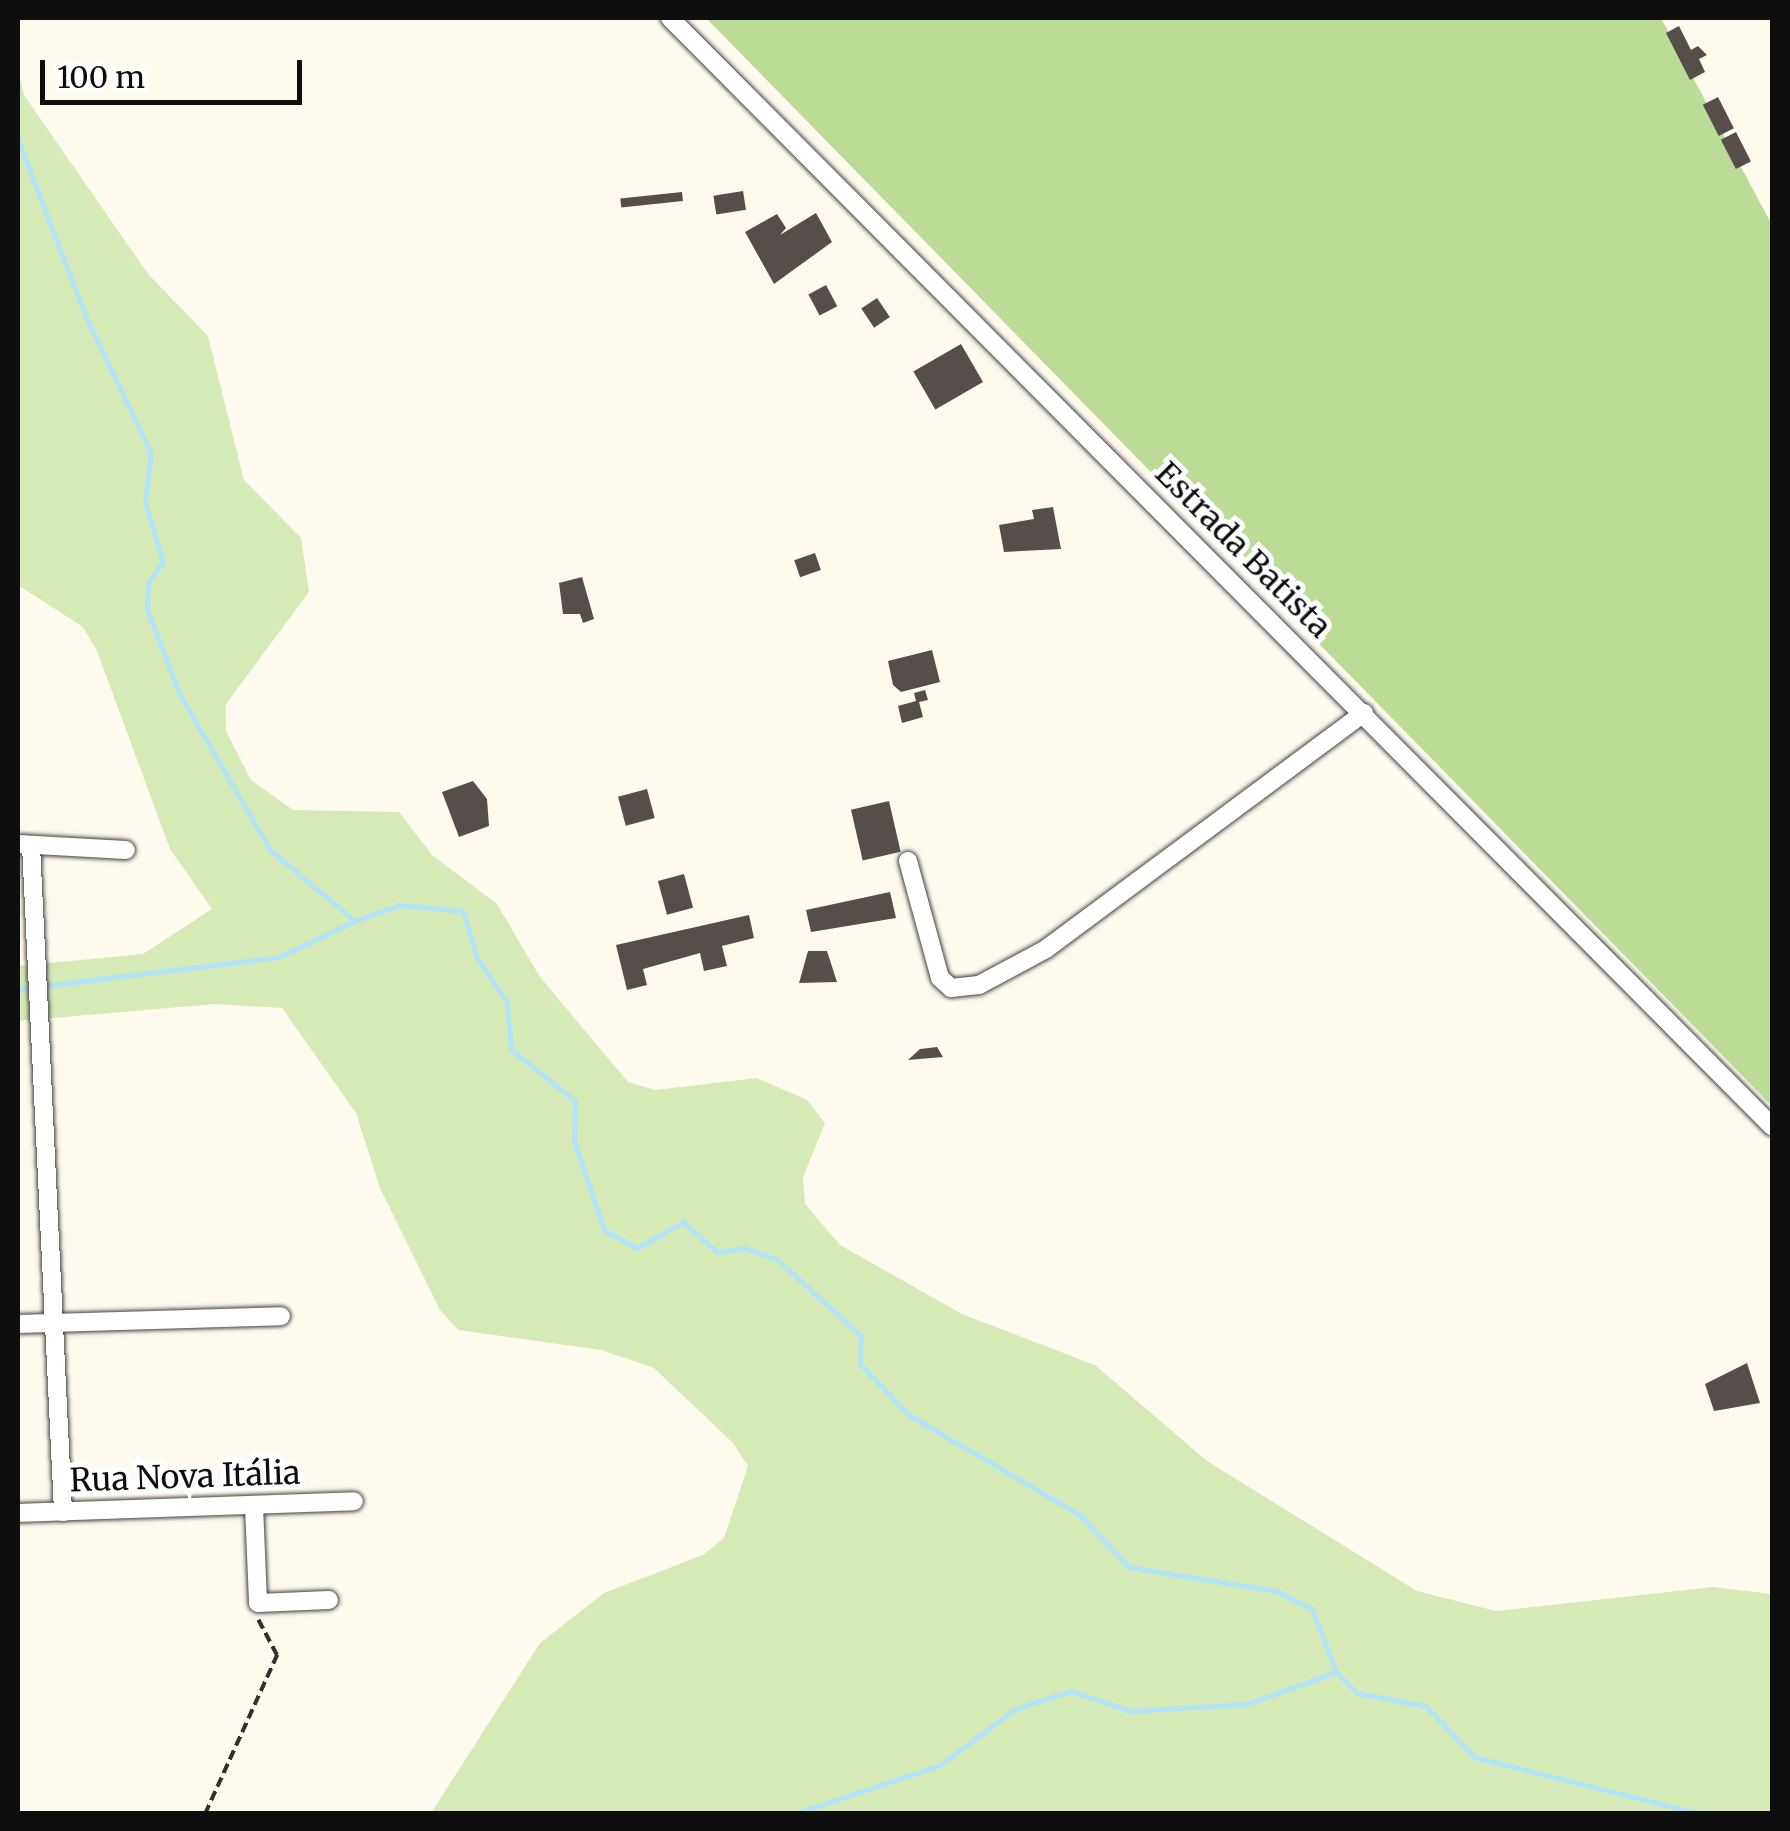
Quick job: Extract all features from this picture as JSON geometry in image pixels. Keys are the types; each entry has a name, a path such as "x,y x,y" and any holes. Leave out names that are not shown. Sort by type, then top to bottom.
{"street":[{"name":"Estrada Batista","path":"670,18 1772,1126"},
{"path":"908,861 940,978 951,988 979,985 1046,948 1364,713"},
{"path":"63,1512 58,1324 24,845 126,850"},
{"path":"18,1324 281,1316"},
{"name":"Rua Nova Itália","path":"18,1513 354,1501"},
{"path":"254,1506 258,1603 329,1600"}],"path":[{"path":"205,1814 277,1655 256,1616 258,1603"}],"green space":[{"path":"706,18 1661,18 1772,225 1772,1106"},
{"path":"18,70 24,95 148,274 208,336 244,480 301,538 309,592 226,704 226,731 251,780 293,810 399,812 432,855 497,904 540,977 628,1082 655,1090 757,1078 807,1100 825,1123 803,1177 805,1204 840,1245 962,1314 1095,1365 1207,1461 1417,1591 1496,1611 1713,1587 1772,1594 1772,1813 431,1813 540,1643 604,1593 703,1555 724,1538 748,1466 733,1443 654,1368 601,1350 458,1330 440,1310 380,1188 356,1113 282,1008 215,1004 18,1021 18,966 143,954 212,909 170,849 97,651 83,627 18,585"}],"building":[{"path":"1679,26 1691,50 1698,46 1707,55 1699,59 1705,72 1690,80 1666,33"},
{"path":"1718,97 1734,128 1719,136 1703,105"},
{"path":"1736,132 1751,161 1736,169 1721,140"},
{"path":"743,191 746,210 716,214 713,196"},
{"path":"682,192 683,201 621,207 620,198"},
{"path":"816,213 832,242 774,284 745,232 777,214 786,228 780,235"},
{"path":"826,285 837,306 820,316 808,294"},
{"path":"877,298 890,317 874,328 861,309"},
{"path":"961,344 983,382 935,410 913,372"},
{"path":"1053,507 1061,549 1004,552 999,525 1034,519 1032,510"},
{"path":"815,553 821,570 800,577 794,560"},
{"path":"582,577 594,619 583,623 580,614 563,614 559,583"},
{"path":"932,650 940,682 901,692 893,685 888,661"},
{"path":"925,690 928,700 919,702 923,717 902,723 898,706 916,701 914,693"},
{"path":"473,781 487,799 489,826 459,837 442,792"},
{"path":"647,789 655,818 626,826 618,797"},
{"path":"889,801 901,852 863,860 851,810"},
{"path":"684,874 693,908 667,915 658,881"},
{"path":"890,892 896,918 811,932 806,910"},
{"path":"749,915 754,938 722,946 727,966 704,971 700,953 643,969 647,985 627,990 616,945"},
{"path":"808,951 827,951 837,982 799,983"},
{"path":"937,1047 943,1057 908,1060 920,1049"},
{"path":"1747,1363 1760,1403 1714,1411 1705,1384"}],"waterway":[{"path":"18,140 86,317 151,453 145,502 163,562 148,583 147,609 179,693 270,850 355,921 399,905 463,911 477,958 507,1002 511,1049 575,1101 574,1141 604,1230 637,1248 683,1222 717,1252 745,1248 778,1260 861,1336 860,1364 909,1415 1080,1515 1129,1567 1276,1591 1312,1609 1336,1672 1357,1693 1426,1706 1474,1757 1701,1814"},
{"path":"18,989 279,957 354,921"},
{"path":"793,1814 940,1765 1015,1709 1071,1691 1130,1711 1247,1704 1336,1672"}]}
